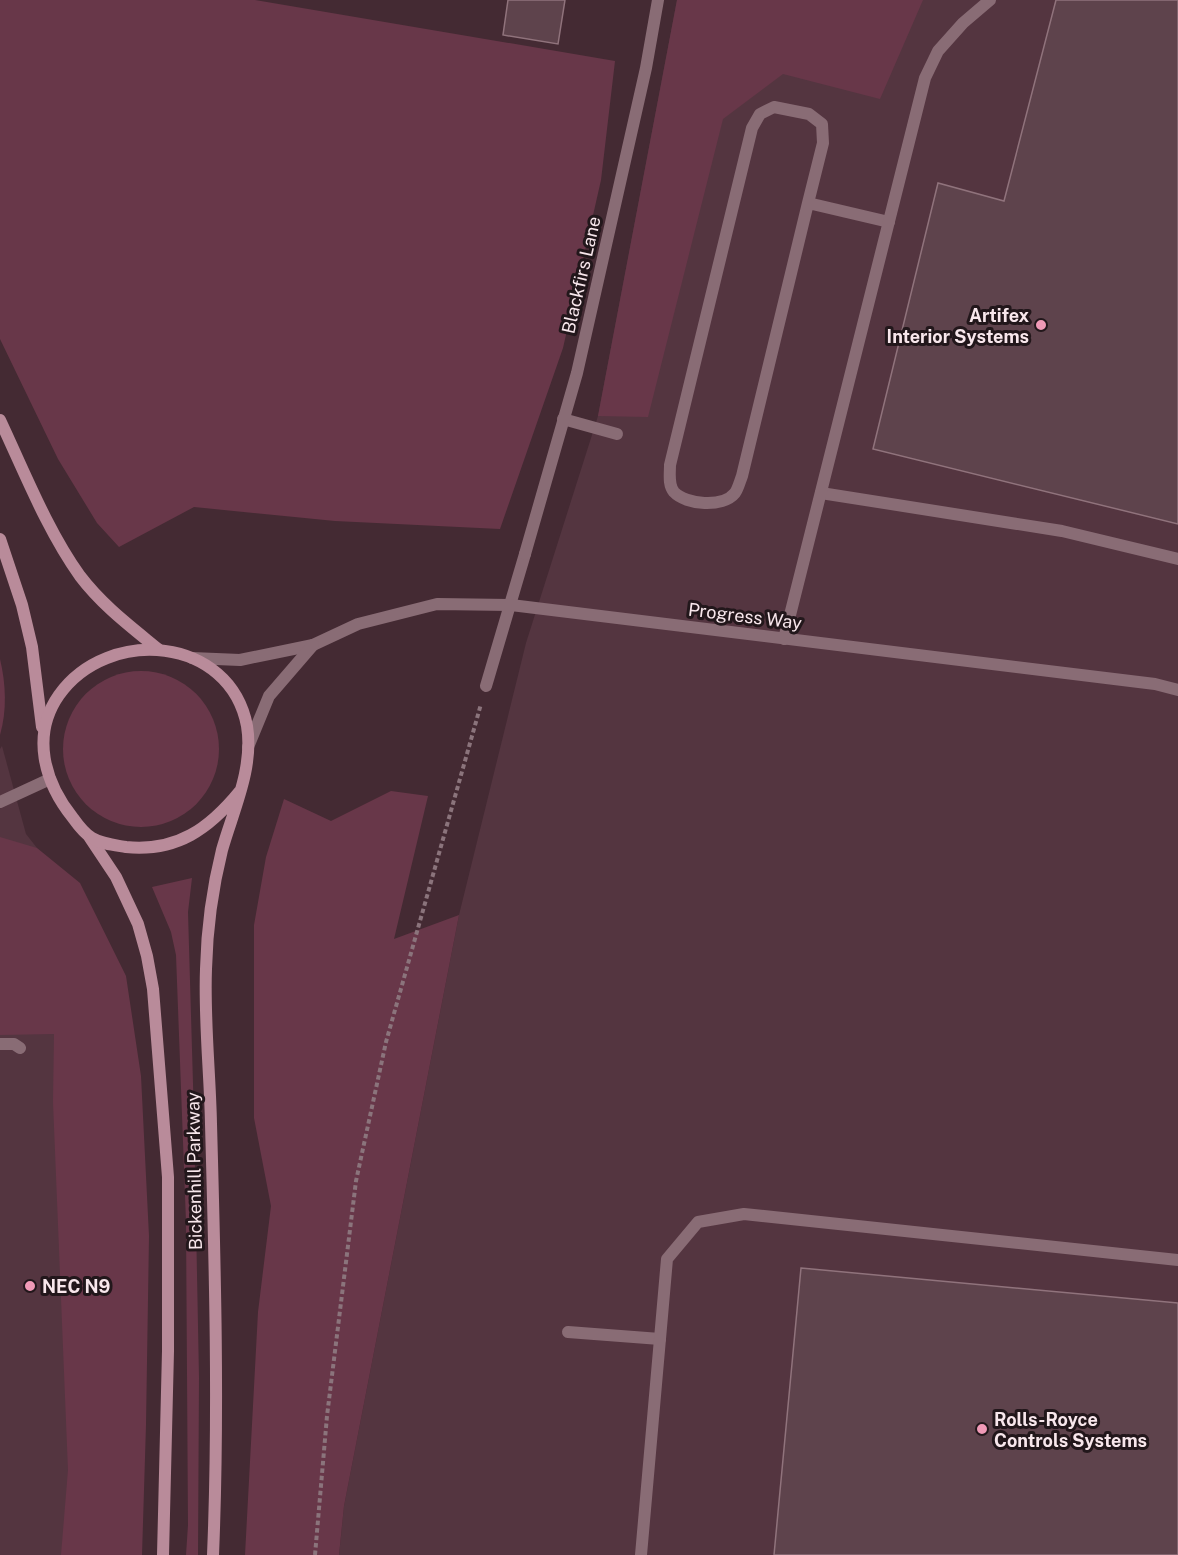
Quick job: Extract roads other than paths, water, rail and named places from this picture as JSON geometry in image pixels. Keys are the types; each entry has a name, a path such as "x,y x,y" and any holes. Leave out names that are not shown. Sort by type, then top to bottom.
{"main road":[{"path":"0,420 60,544 81,577 115,614 158,649"},
{"path":"0,540 22,605 32,647 44,756 50,779 61,803 90,838 107,844 142,848 178,842 223,812 240,791 245,772 247,728 234,692 217,674 192,658 158,649 131,651 98,661 71,679 46,718 43,737"},
{"name":"Bickenhill Parkway","path":"213,1555 215,1305 211,1101 205,973 209,907 222,851 240,791"},
{"name":"Bickenhill Parkway","path":"90,838 116,877 138,924 153,989 168,1177 168,1351 163,1555"}],"street":[{"name":"Blackfirs Lane","path":"486,686 577,373 646,68 658,0"},
{"path":"784,639 925,78 938,51 963,23 990,0"},
{"path":"774,107 809,114 822,124 823,144 808,203 742,476 735,494 722,502 710,504 682,497 674,491 669,482 670,465 752,128 760,114 774,107"},
{"path":"808,203 889,222"},
{"path":"563,419 616,434"},
{"path":"822,493 1062,531 1178,559"},
{"name":"Progress Way","path":"192,658 240,660 313,645 358,624 437,604 511,604 1155,684 1178,690"},
{"name":"Progress Way","path":"247,750 269,696 313,645"},
{"path":"0,802 50,779"},
{"path":"0,1044 14,1044 20,1048"},
{"path":"640,1555 667,1259 698,1222 744,1214 1178,1260"},
{"path":"568,1332 660,1338"}],"place":[{"name":"Artifex Interior Systems","path":"1041,325"},
{"name":"NEC N9","path":"30,1286"},
{"name":"Rolls-Royce Controls Systems","path":"982,1429"}]}
